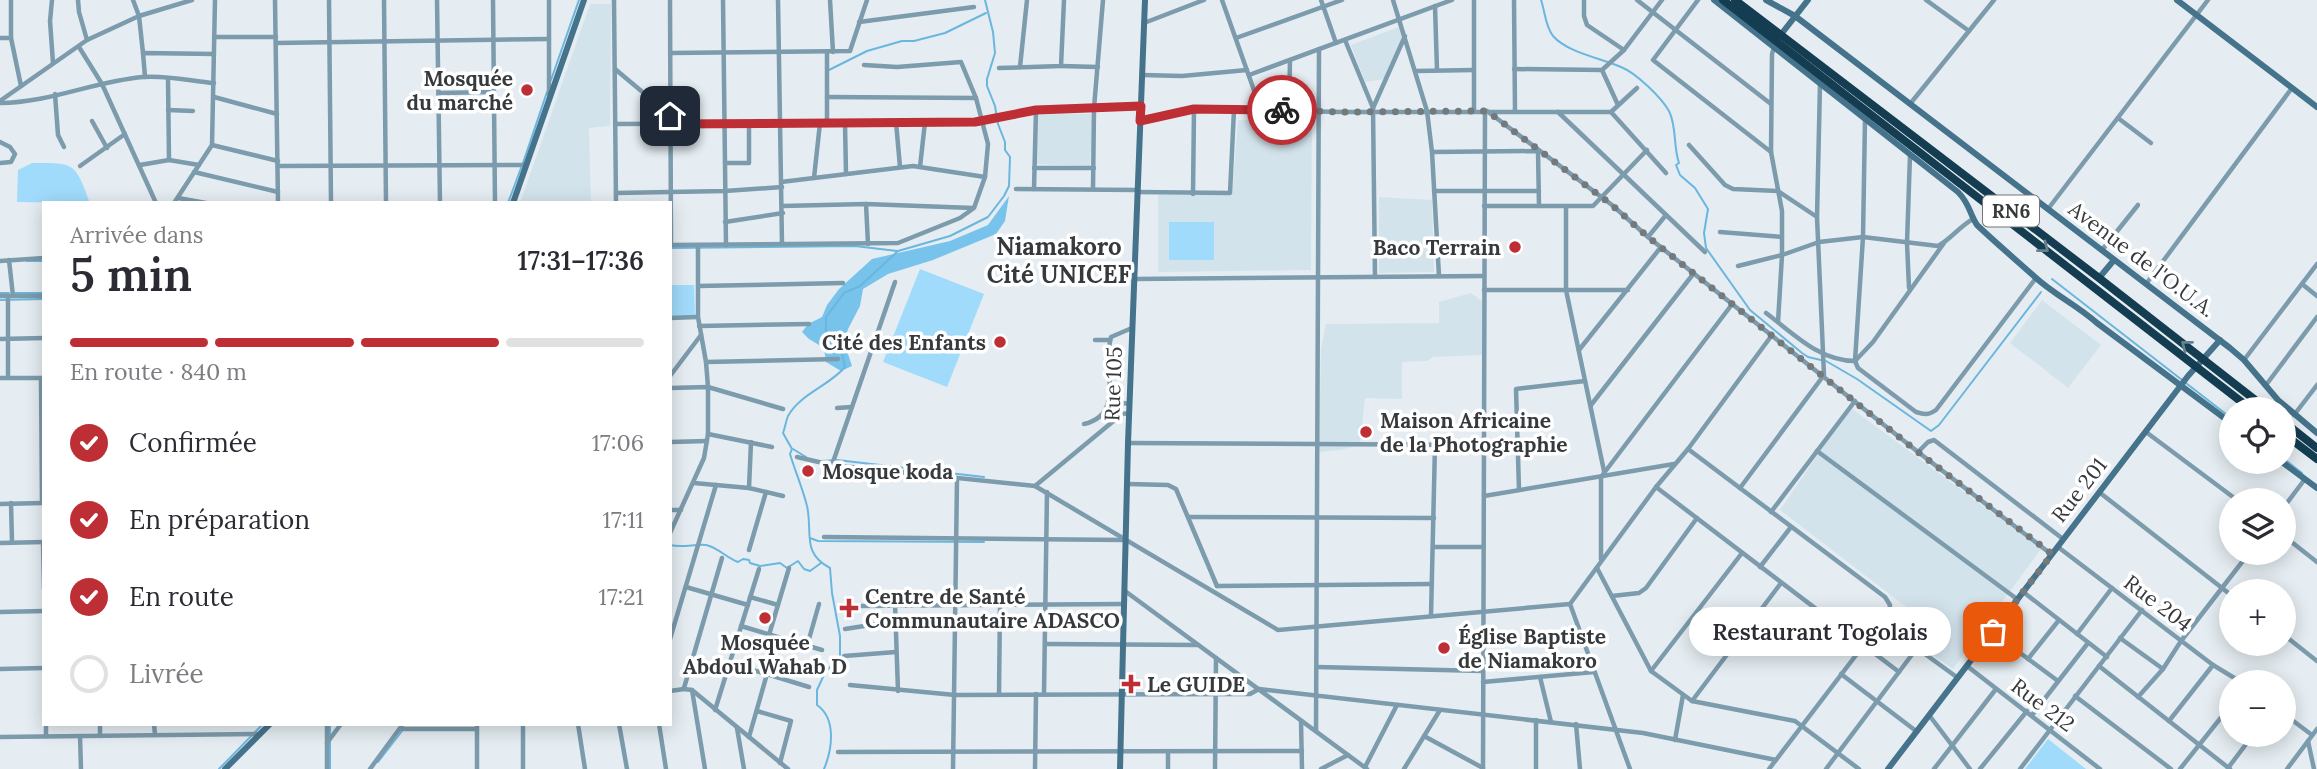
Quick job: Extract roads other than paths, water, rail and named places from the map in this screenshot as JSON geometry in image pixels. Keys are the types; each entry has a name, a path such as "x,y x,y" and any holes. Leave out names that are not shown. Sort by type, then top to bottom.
{"highway":[{"name":"Avenue de l'O.U.A.","path":"1723,0 2235,397"},
{"name":"Avenue de l'O.U.A.","path":"1735,0 1777,41 2099,278 2251,397"},
{"path":"2296,431 2317,448"},
{"path":"2296,443 2317,459"}],"street":[{"path":"11,0 11,38 21,86"},
{"path":"52,0 52,63"},
{"path":"78,0 87,40"},
{"path":"133,0 139,16 145,77"},
{"path":"0,102 87,40 139,16 192,0"},
{"path":"176,200 212,145 215,0"},
{"path":"275,0 278,201"},
{"path":"329,0 331,201"},
{"path":"384,0 386,201"},
{"path":"437,0 440,201"},
{"path":"493,0 495,201"},
{"path":"548,0 549,102"},
{"path":"514,201 586,0"},
{"path":"614,0 616,201"},
{"path":"670,0 670,201"},
{"path":"723,0 726,245"},
{"path":"778,0 782,244"},
{"path":"827,123 830,0"},
{"path":"670,53 850,51 867,0"},
{"path":"1020,67 1027,0"},
{"path":"1060,65 1064,0"},
{"path":"1093,190 1094,108 1103,0"},
{"name":"Rue 105","path":"1120,769 1128,443 1145,0"},
{"path":"1144,23 1204,0"},
{"path":"1222,0 1261,110"},
{"path":"1321,0 1336,43"},
{"path":"1236,38 1342,0"},
{"path":"1393,0 1427,111 1432,152 1438,276"},
{"path":"1142,75 1248,73 1452,0"},
{"path":"1474,111 1475,0"},
{"path":"1514,0 1515,111"},
{"path":"1584,0 1587,24 1624,50"},
{"path":"1637,0 1771,104"},
{"path":"1514,69 1602,70 1624,50 1662,0"},
{"path":"1698,0 1653,60 1771,152"},
{"name":"Avenue de l'O.U.A.","path":"1714,0 1777,41 1819,84 1968,201 1973,219 1978,225 2036,278 2079,307 2219,414"},
{"name":"Avenue de l'O.U.A.","path":"1766,0 1795,16 2220,340 2244,360 2277,397"},
{"path":"1778,322 1782,211 1771,152 1772,54 1777,41 1808,0"},
{"path":"1926,0 1969,32"},
{"path":"1910,104 1994,0"},
{"path":"2177,0 2317,107"},
{"path":"2048,209 2208,0"},
{"path":"1435,6 1437,70"},
{"path":"859,22 974,7"},
{"path":"1373,109 1405,35"},
{"path":"215,37 329,42 549,39"},
{"path":"0,38 11,38"},
{"path":"1345,40 1373,109 1375,277"},
{"path":"79,47 102,84 155,201"},
{"path":"1316,732 1319,49"},
{"path":"143,53 214,54"},
{"path":"1289,110 1290,60"},
{"path":"672,246 898,243 960,218 974,208 985,177 988,144 976,98 961,62 897,67 864,65"},
{"path":"999,68 1099,66"},
{"path":"614,68 670,116"},
{"path":"1416,71 1474,69"},
{"path":"1602,70 1618,105"},
{"path":"0,102 25,103 55,94 145,77 214,83"},
{"path":"168,79 169,160"},
{"path":"1740,488 1823,373 1817,217 1819,84"},
{"path":"1611,112 1637,88"},
{"path":"2146,284 2292,88"},
{"path":"439,93 494,92"},
{"path":"55,94 58,135 64,147"},
{"path":"214,97 277,114"},
{"path":"827,97 976,98"},
{"path":"615,124 982,121 1036,110 1141,106"},
{"path":"1140,121 1194,109 1611,112 1667,173"},
{"path":"1193,194 1194,109"},
{"path":"168,110 193,111"},
{"path":"1034,189 1036,110"},
{"path":"1016,189 1230,194 1234,110"},
{"path":"1486,111 1602,197 1648,237 1823,373 1918,452 2052,554"},
{"path":"1423,736 1483,768 1486,111"},
{"path":"1558,111 1705,251"},
{"path":"2118,118 2151,143"},
{"path":"1865,119 1863,237 1855,361 1858,368 1916,412 1930,414 1974,362 2036,278"},
{"path":"92,121 107,148"},
{"path":"845,122 846,174"},
{"path":"896,122 900,167"},
{"path":"920,167 925,122"},
{"path":"725,163 749,163 749,123"},
{"path":"814,178 820,123"},
{"path":"80,166 125,134"},
{"path":"0,142 10,147 15,154 11,162 0,163"},
{"path":"212,145 278,163 330,166 526,164"},
{"path":"1689,145 1726,186 1733,189 1778,191 1817,217"},
{"path":"1485,206 1593,206 1647,150"},
{"path":"1432,152 1538,151"},
{"path":"1538,151 1539,206"},
{"path":"1909,289 1907,243 1910,155"},
{"path":"140,165 169,160 199,165"},
{"path":"616,193 725,191 900,167 920,167 985,177"},
{"path":"1034,168 1094,168"},
{"path":"194,172 278,192"},
{"path":"1434,191 1539,191"},
{"path":"782,206 866,204 974,208"},
{"path":"866,204 868,244"},
{"path":"2102,250 2138,205"},
{"path":"1566,206 1566,290 1603,474 1601,561"},
{"path":"725,222 783,213"},
{"path":"1648,237 1666,215"},
{"path":"1766,313 1821,354 1844,361 1855,361 1873,342 1944,243 1960,226 1973,219"},
{"path":"1720,232 1782,237"},
{"path":"1738,266 1819,242 1863,237 1938,246 1944,243"},
{"path":"672,529 704,458 708,434 706,362 698,317 698,245"},
{"path":"1578,351 1661,247"},
{"path":"0,261 42,258"},
{"path":"8,378 9,260"},
{"path":"2099,278 2114,260"},
{"path":"2244,360 2317,264"},
{"path":"1591,405 1694,273"},
{"path":"1134,279 1484,276"},
{"path":"832,465 895,282"},
{"path":"698,286 843,283"},
{"path":"2302,284 2317,296"},
{"path":"1484,290 1628,290"},
{"path":"0,296 42,296"},
{"path":"1603,474 1732,303"},
{"path":"672,318 698,317"},
{"path":"2266,386 2317,317"},
{"path":"699,326 809,324"},
{"path":"1084,425 1104,414 1108,401 1111,337 1132,328"},
{"path":"672,373 701,335"},
{"path":"797,457 832,465 1035,486 1278,630 1570,604 1772,335"},
{"path":"0,339 42,338"},
{"path":"1095,340 1110,340"},
{"name":"Rue 201","path":"1888,769 2181,385 2220,340"},
{"path":"706,362 838,359"},
{"path":"0,378 42,378"},
{"path":"1519,491 1516,389 1585,381"},
{"path":"2296,412 2317,385"},
{"path":"672,388 708,387 783,409"},
{"path":"1108,401 1130,404"},
{"path":"1771,512 1855,401"},
{"path":"837,408 852,407"},
{"path":"1035,486 1122,414 1129,413"},
{"name":"Avenue de l'O.U.A.","path":"2296,417 2317,433"},
{"path":"2146,432 2221,488"},
{"path":"708,434 772,447"},
{"path":"1918,452 1934,440 2063,538"},
{"path":"672,442 707,441"},
{"path":"749,488 751,442"},
{"path":"1128,443 1484,445"},
{"path":"1431,616 1435,445"},
{"path":"1688,449 1885,597 1890,605 1889,612 1769,769"},
{"path":"1817,451 2017,599"},
{"path":"1484,496 1675,464"},
{"path":"2296,473 2317,488"},
{"path":"953,769 957,479"},
{"path":"2296,492 2305,480"},
{"path":"694,483 749,488 783,496"},
{"path":"1127,484 1172,486 1176,489 1217,586"},
{"path":"672,632 716,485"},
{"path":"1656,487 1899,673"},
{"path":"749,550 766,492"},
{"path":"1044,694 1047,492"},
{"path":"2099,492 2219,586"},
{"path":"11,503 12,542"},
{"path":"0,504 42,503"},
{"path":"672,510 681,510"},
{"path":"1189,517 1434,518"},
{"path":"1612,596 1639,593 1646,588 1697,518"},
{"path":"1760,566 1791,527"},
{"path":"824,537 1126,540"},
{"path":"0,542 42,542"},
{"path":"2296,545 2317,562"},
{"name":"Rue 204","path":"2057,546 2221,670"},
{"path":"1433,547 1483,547"},
{"path":"1651,671 1742,553"},
{"path":"684,689 722,558"},
{"path":"2229,579 2240,565"},
{"path":"1597,567 1651,671 1692,701 1796,721 1859,769"},
{"path":"769,635 789,568"},
{"path":"715,709 759,569"},
{"path":"1692,701 1781,583"},
{"path":"1212,591 1217,586 1432,584"},
{"path":"686,587 748,605"},
{"path":"2077,634 2112,588"},
{"path":"1125,590 1366,768 1396,705"},
{"path":"2022,592 2107,657"},
{"path":"2138,697 2163,669 2219,592"},
{"path":"750,597 778,605"},
{"path":"807,646 819,604"},
{"path":"895,604 898,691"},
{"path":"999,694 1000,604"},
{"path":"857,606 1124,604"},
{"path":"1570,604 1630,769"},
{"path":"2020,769 2142,610"},
{"path":"0,612 42,611"},
{"path":"2028,659 2059,620"},
{"path":"845,629 895,621"},
{"path":"1881,622 1958,678"},
{"path":"741,626 822,650"},
{"path":"1993,632 2058,681"},
{"path":"2120,638 2163,669"},
{"path":"1045,643 1199,645"},
{"path":"1980,769 2088,643"},
{"path":"2296,644 2317,661"},
{"path":"1826,769 1917,648"},
{"path":"844,656 896,652"},
{"path":"1215,769 1216,658"},
{"path":"730,663 809,687"},
{"path":"2169,721 2213,665"},
{"name":"Rue 212","path":"1967,666 2100,769"},
{"path":"2099,666 2229,769 2245,747"},
{"path":"1317,667 1483,671"},
{"path":"0,669 42,668"},
{"path":"1483,682 1594,672"},
{"path":"749,737 767,674"},
{"path":"1841,674 1916,731"},
{"path":"1540,677 1551,722"},
{"path":"850,685 955,695 1250,694 1259,689 1576,724 1776,760"},
{"path":"1934,769 1996,689"},
{"path":"692,690 705,769"},
{"path":"672,691 692,690 788,769"},
{"path":"1035,769 1036,694"},
{"path":"1675,740 1683,695"},
{"path":"2075,696 2171,769"},
{"path":"1404,769 1440,709"},
{"path":"757,711 791,721 780,762"},
{"path":"1929,715 1970,769"},
{"path":"1301,720 1302,769"},
{"path":"1536,720 1536,769"},
{"path":"2180,769 2219,720"},
{"path":"2296,723 2312,735"},
{"path":"1576,724 1580,769"},
{"path":"46,726 46,736"},
{"path":"100,726 100,736"},
{"path":"154,726 155,735"},
{"path":"225,769 268,726"},
{"path":"327,726 327,769"},
{"path":"327,743 340,726"},
{"path":"523,726 523,769"},
{"path":"578,726 585,769"},
{"path":"619,726 627,769"},
{"path":"659,726 666,769"},
{"path":"370,769 402,727 477,727 477,769"},
{"path":"737,727 744,769"},
{"path":"2287,769 2317,729"},
{"path":"0,737 260,734"},
{"path":"80,736 81,769"},
{"path":"2308,741 2315,768"},
{"path":"1168,751 1168,769"},
{"path":"838,752 1302,751"},
{"path":"1321,769 1348,755"},
{"path":"375,762 376,769"}],"waterway":[{"path":"551,80 579,0"},
{"path":"824,769 831,735 828,718 817,705 817,690 826,671 840,658 840,636 830,568 815,556 812,549 807,506 790,454 792,449 783,433 793,408 845,367 842,353 826,332 826,317 844,293 860,286 898,251 950,236 988,217 1009,186 1010,157 1005,150 995,106 987,86 995,53 985,0"},
{"path":"1541,0 1548,28 1559,42 1634,74 1665,105 1673,123 1679,163 1676,165 1680,175 1695,188 1708,209 1704,233 1706,248 1750,310 1802,353 1821,360"},
{"path":"829,70 867,51 945,33 986,13"},
{"path":"523,163 547,92"},
{"path":"509,201 521,168"},
{"path":"672,248 855,246 897,251"},
{"path":"27,261 42,261"},
{"path":"2052,279 2219,409"},
{"path":"1826,361 1857,379 1931,431 1939,425 2041,292"},
{"path":"0,293 9,293"},
{"path":"15,293 42,293"},
{"path":"0,300 42,299"},
{"path":"793,449 806,457"},
{"path":"822,461 837,460 984,477"},
{"path":"2296,468 2302,473"},
{"path":"810,538 818,541 984,542"},
{"path":"672,545 706,545 738,562 749,560 750,563 760,566 780,563 787,568 798,561 804,569 810,571 821,563"},
{"path":"219,769 261,726"},
{"path":"330,726 330,736"},
{"path":"378,762 402,731"},
{"path":"330,742 330,769"}],"place":[{"name":"Mosquée du marché","path":"527,90"},
{"name":"Baco Terrain","path":"1515,247"},
{"name":"Cité des Enfants","path":"1000,342"},
{"name":"Maison Africaine de la Photographie","path":"1366,432"},
{"name":"Mosque koda","path":"808,471"},
{"name":"Centre de Santé Communautaire ADASCO","path":"849,608"},
{"name":"Mosquée Abdoul Wahab D","path":"765,618"},
{"name":"Restaurant Togolais","path":"1993,632"},
{"name":"Église Baptiste de Niamakoro","path":"1444,648"},
{"name":"Le GUIDE","path":"1131,684"}],"district":[{"name":"Niamakoro Cité UNICEF","path":"1059,260"}]}
